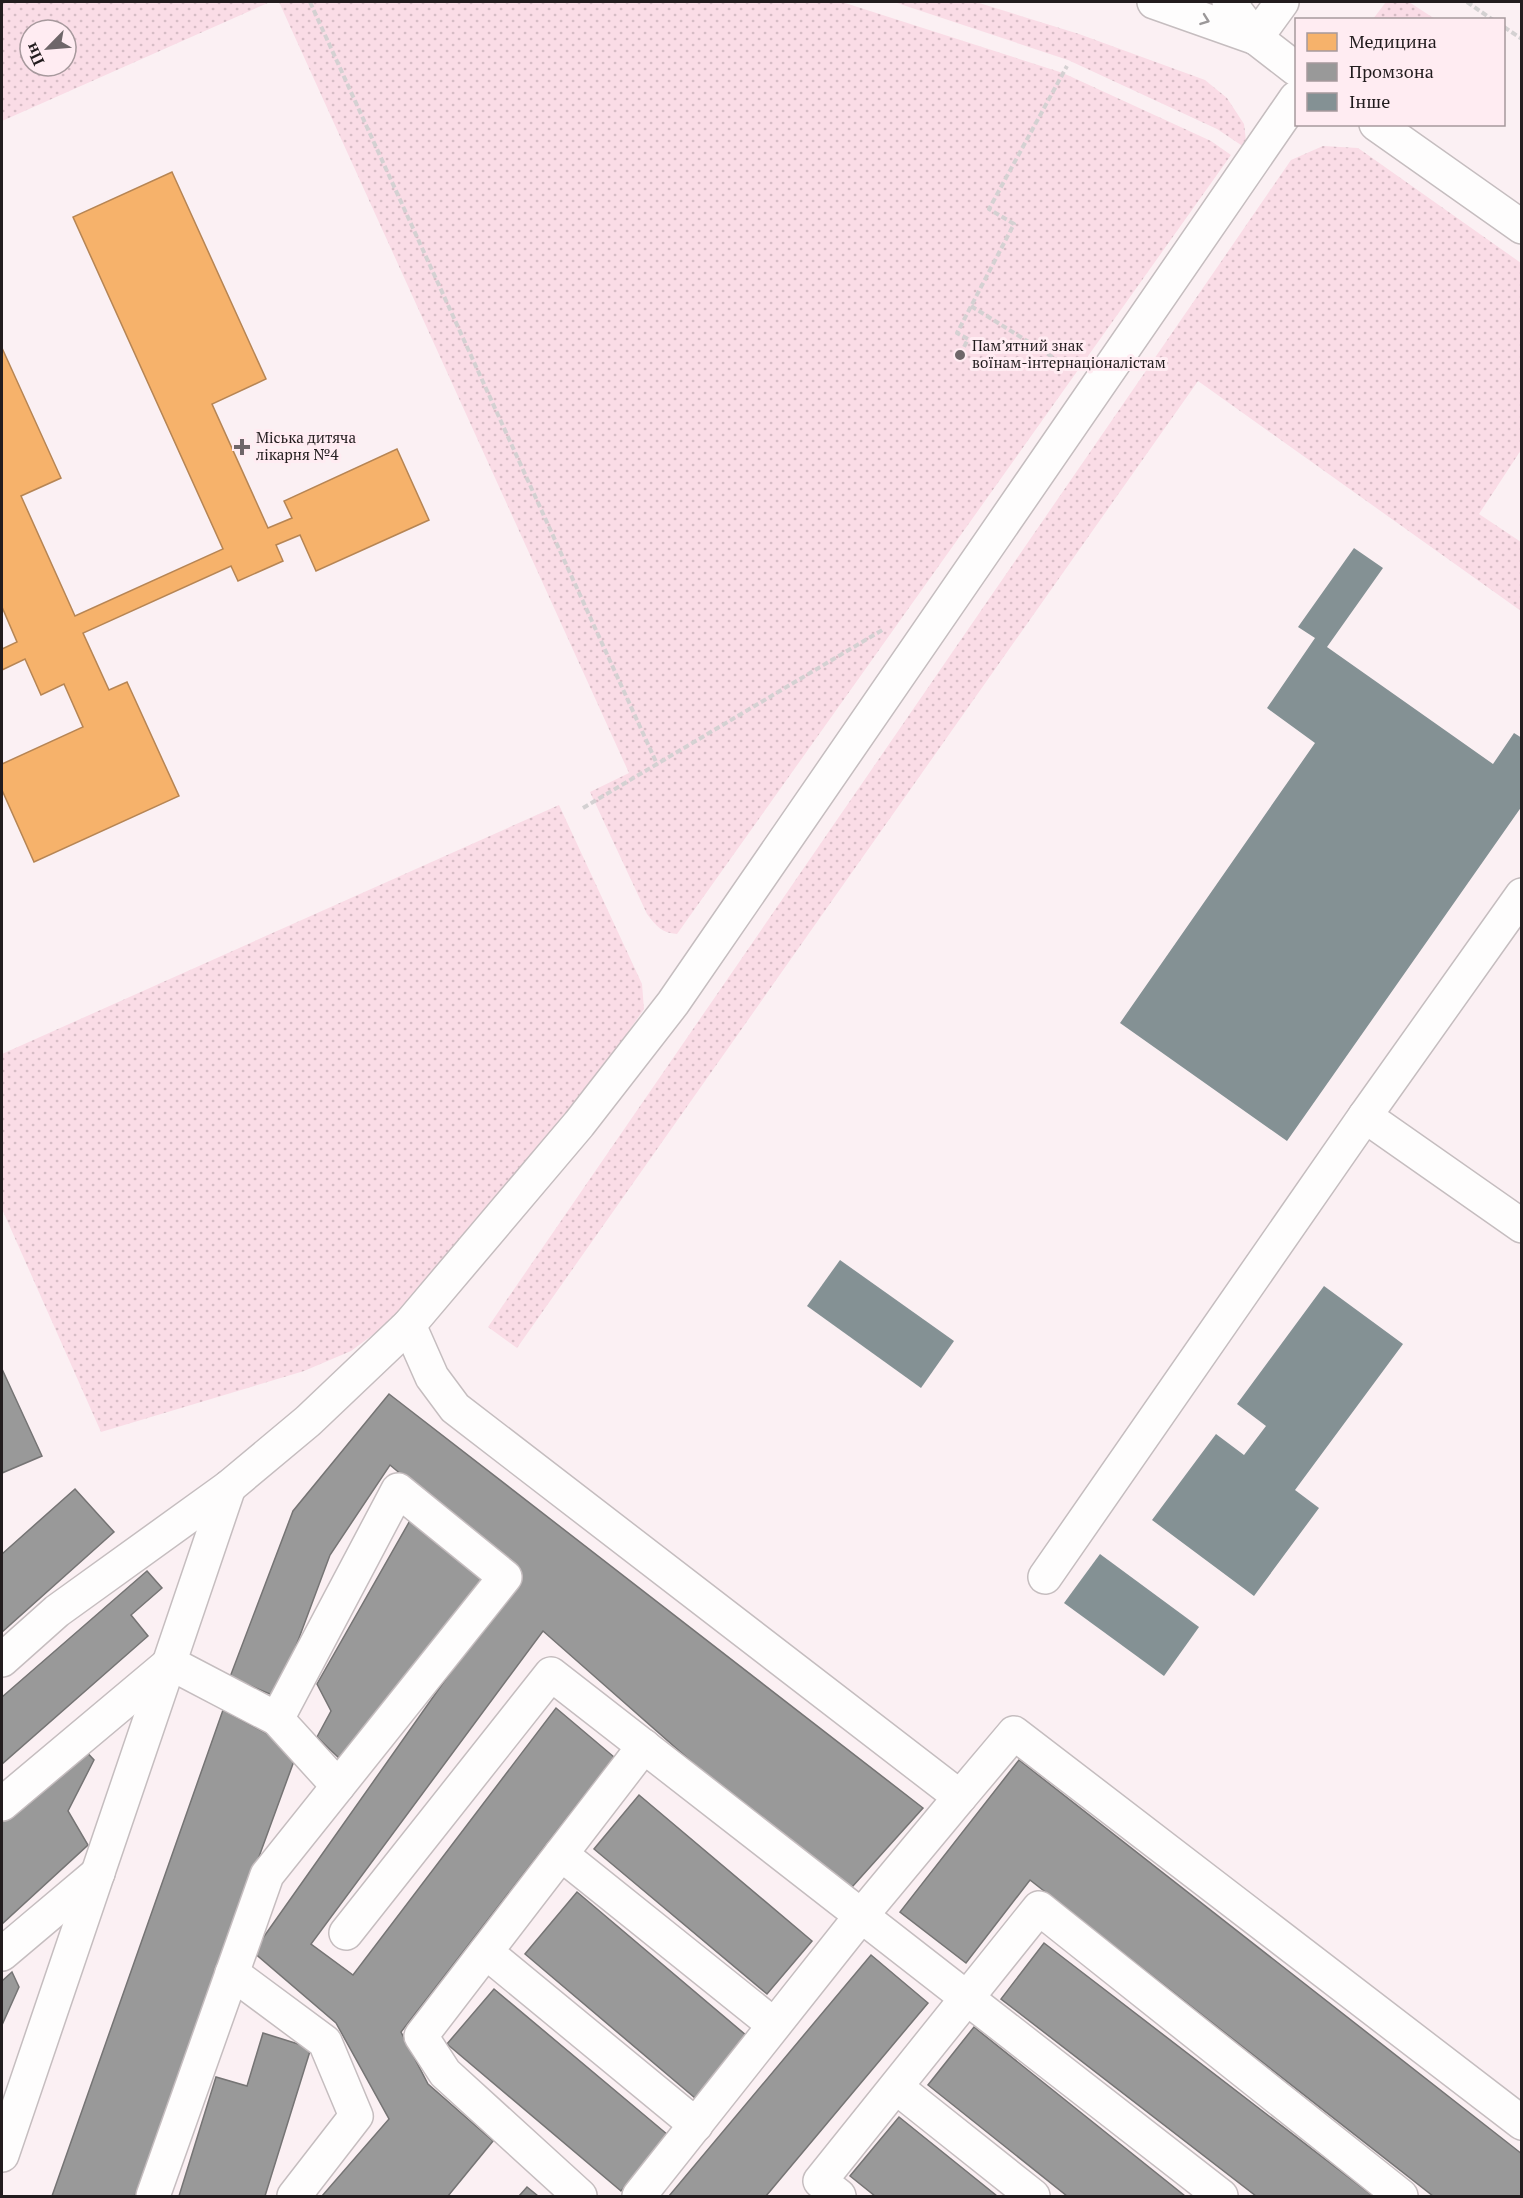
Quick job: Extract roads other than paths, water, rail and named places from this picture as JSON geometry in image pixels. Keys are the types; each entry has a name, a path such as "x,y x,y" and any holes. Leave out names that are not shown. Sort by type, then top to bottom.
{"street":[{"path":"1154,2 1256,38"},
{"path":"1229,2 1256,38 1295,68"},
{"path":"1256,38 1282,2"},
{"path":"2,1660 57,1611 229,1487 308,1421 409,1325 579,1124 674,1003 1295,99"},
{"path":"1379,126 1521,227"},
{"path":"1045,1577 1521,895"},
{"path":"1365,1116 1521,1226"},
{"path":"409,1325 432,1377 455,1408 960,1797"},
{"path":"2,2156 10,2112 98,1873 229,1487"},
{"path":"153,2196 267,1875 505,1577 399,1490 277,1719"},
{"path":"170,1663 277,1719 338,1786"},
{"path":"2,1804 170,1663"},
{"path":"346,1933 551,1674 1221,2196"},
{"path":"639,2196 861,1916 1014,1733 1521,2123"},
{"path":"580,2196 445,2073 422,2036 644,1746"},
{"path":"561,1854 774,2025"},
{"path":"2,1954 98,1873"},
{"path":"839,2196 820,2181 1039,1908 1401,2196"},
{"path":"486,1952 696,2125"},
{"path":"232,1973 325,2042 356,2116 294,2196"},
{"path":"896,2087 1033,2196"}],"place":[{"name":"Пам’ятний знак воїнам-інтернаціоналістам","path":"960,355"},
{"name":"Міська дитяча лікарня №4","path":"242,447"}]}
